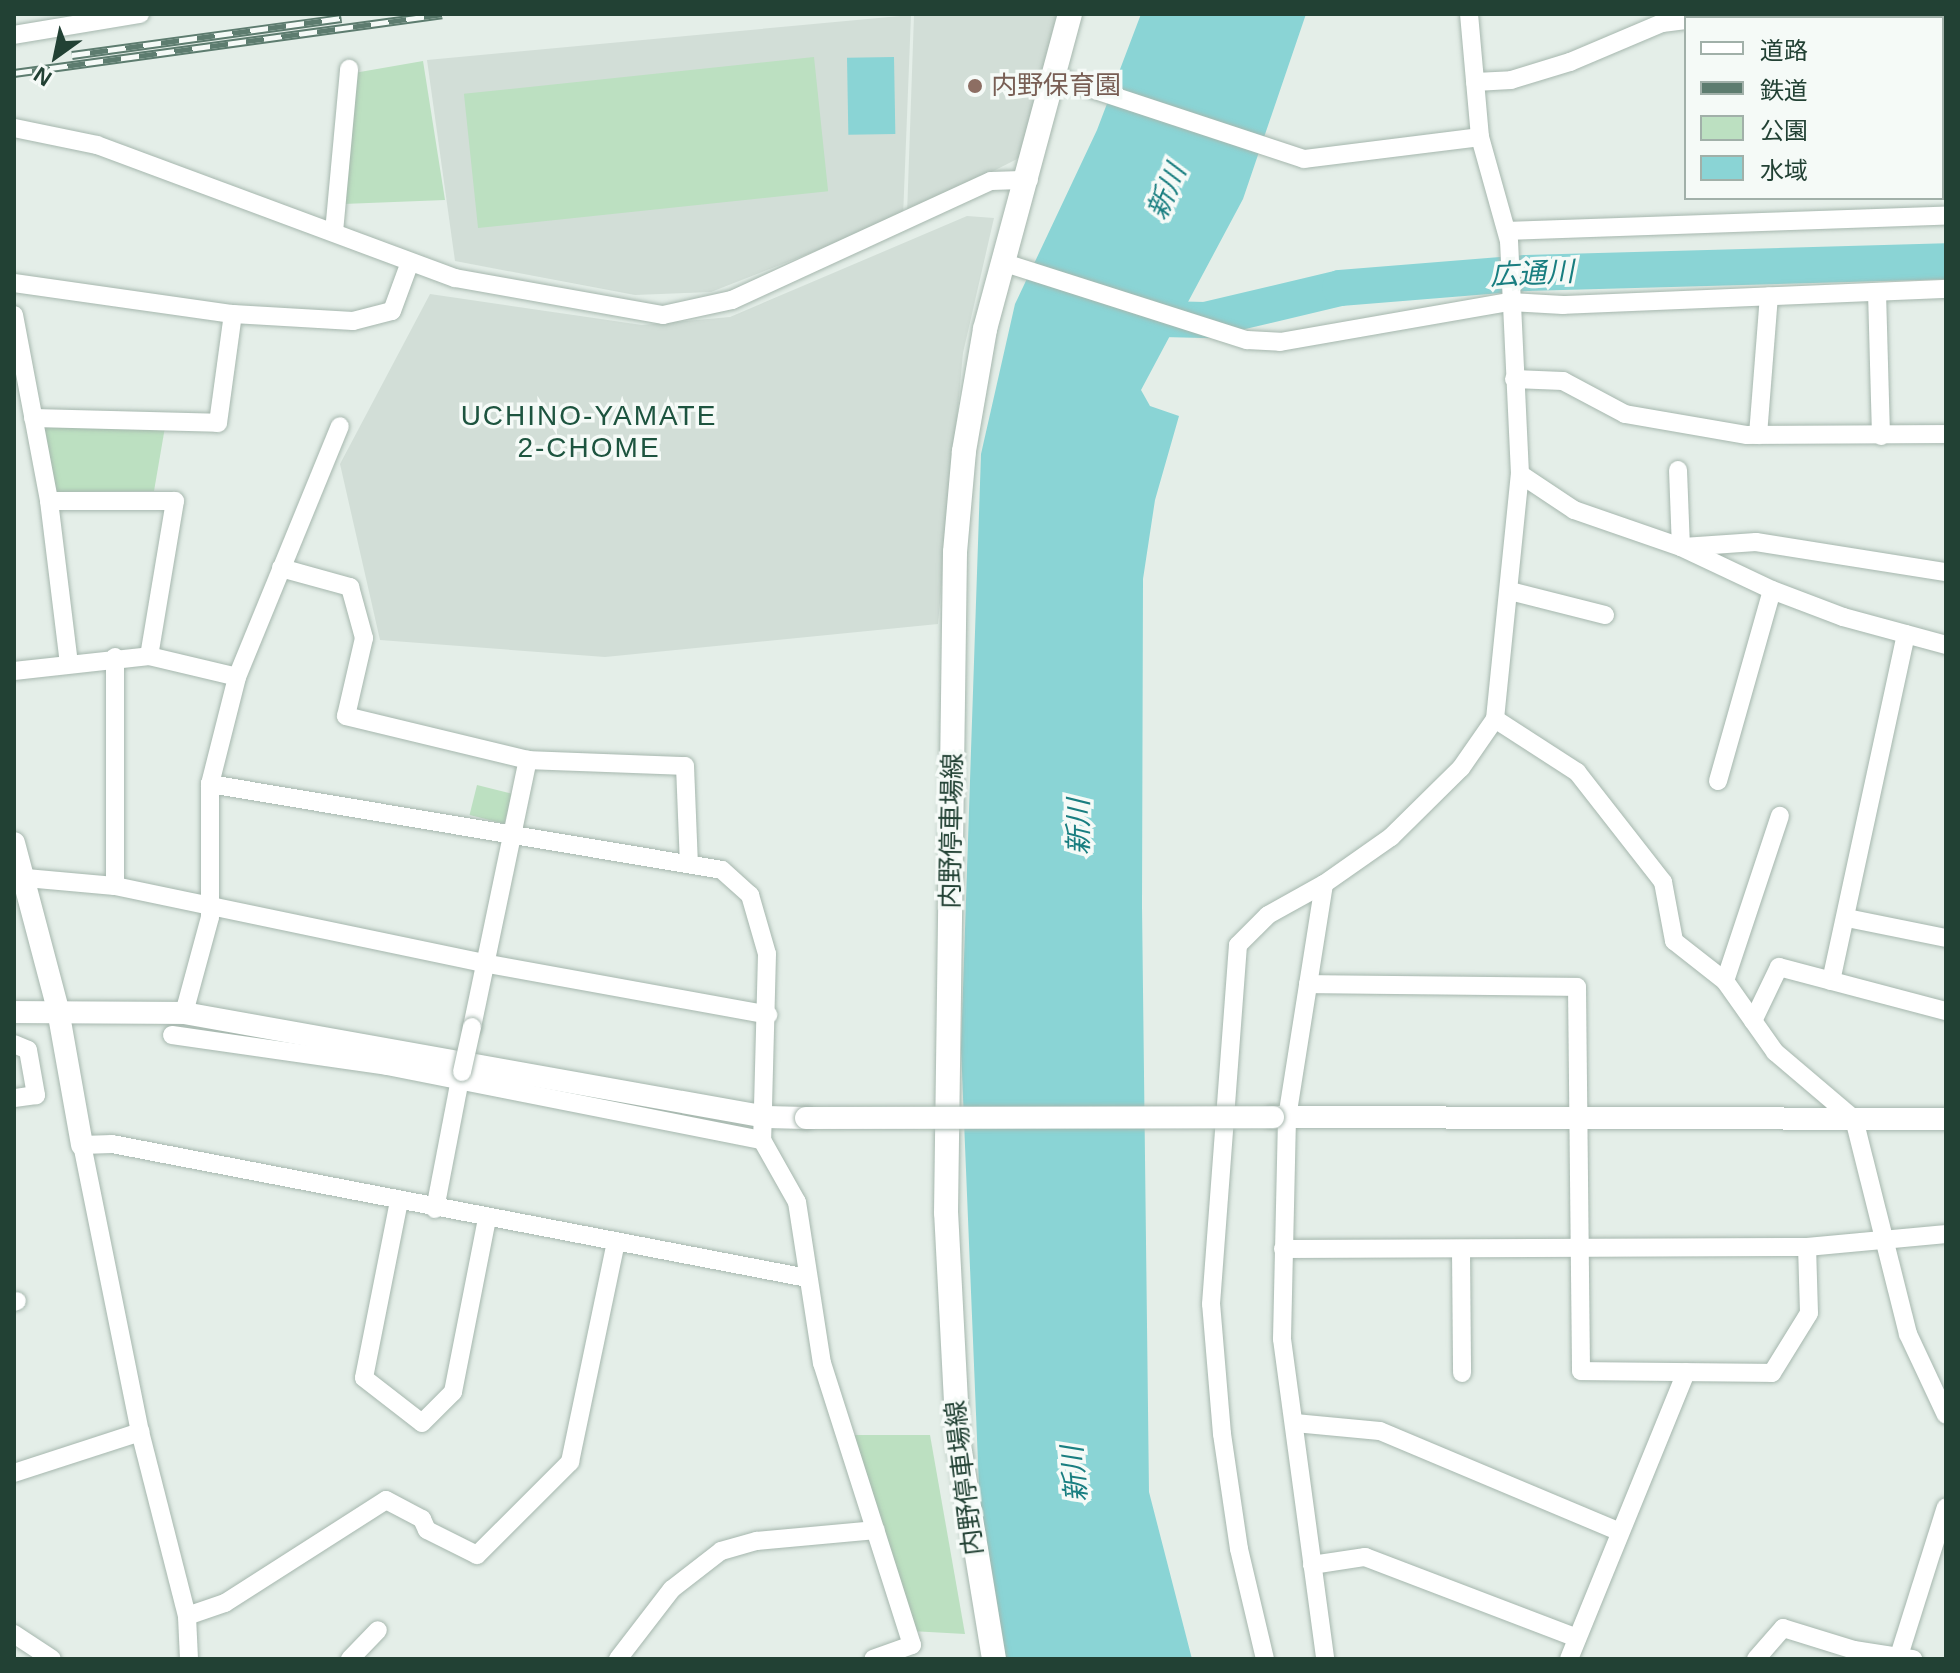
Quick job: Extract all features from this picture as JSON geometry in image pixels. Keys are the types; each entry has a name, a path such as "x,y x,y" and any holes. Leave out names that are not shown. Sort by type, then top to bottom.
{"main road":[{"name":"内野停車場線","path":"994,1659 958,1440 946,1213 955,552 973,389 1070,14"}],"street":[{"path":"14,35 140,14"},
{"path":"1265,1659 1254,1629 1237,1535 1211,1304 1231,1004 1238,945 1246,931 1297,895 1324,884 1415,814 1461,768 1495,719 1520,474 1508,236 1480,137 1469,14"},
{"path":"1475,82 1511,80 1570,62 1662,23 1684,20"},
{"path":"334,232 349,69"},
{"path":"1056,77 1304,159 1480,137"},
{"path":"14,128 97,145 455,278 663,315 732,300 991,181 1029,180"},
{"path":"1508,236 1946,216"},
{"path":"14,283 233,314 353,321 392,311 410,262"},
{"path":"1005,263 1247,340 1280,342 1510,298 1769,296 1946,289"},
{"path":"1877,292 1881,436"},
{"path":"1758,435 1769,296"},
{"path":"33,418 218,423 233,314"},
{"path":"14,315 49,501 69,663"},
{"path":"1514,379 1563,381 1625,414 1758,435 1946,434"},
{"path":"184,1013 212,904 210,784 237,677 340,426"},
{"path":"1678,470 1681,547"},
{"path":"1520,474 1574,510 1681,547 1772,590 1946,645"},
{"path":"49,501 175,501 149,656"},
{"path":"1681,547 1756,542 1946,572"},
{"path":"281,568 350,587 364,638 346,716 528,760 685,766 689,864"},
{"path":"1718,781 1772,590"},
{"path":"1510,591 1605,615"},
{"path":"1831,981 1906,634"},
{"path":"14,671 115,657 149,656 237,677"},
{"path":"115,657 115,886"},
{"path":"1495,719 1577,772 1663,882 1674,941 1725,981 1775,1052 1854,1119 1887,1236 1908,1334 1946,1415"},
{"path":"435,1209 483,963 528,760"},
{"path":"210,784 722,870 750,895 767,954 766,1117 762,1140 797,1202 822,1363 912,1645 873,1659"},
{"path":"1725,981 1780,816"},
{"path":"14,843 26,878 58,1010 140,1432 187,1616 189,1659"},
{"path":"26,878 115,886 483,963 768,1015"},
{"path":"1324,884 1308,984 1280,1118 1282,1339 1325,1659"},
{"path":"1847,918 1946,938"},
{"path":"1753,1021 1779,967 1946,1011"},
{"path":"1308,984 1577,987 1576,1247 1581,1371 1772,1373 1809,1313 1807,1247"},
{"path":"14,1012 184,1013 766,1117 1946,1119"},
{"path":"172,1035 315,1053 460,1078 762,1140"},
{"path":"14,1044 28,1050 36,1095 14,1098"},
{"path":"82,1145 112,1144 435,1209 807,1278"},
{"path":"399,1201 364,1378 422,1423 453,1392 487,1218"},
{"path":"1283,1249 1461,1251 1576,1247 1807,1247 1887,1236 1946,1234"},
{"path":"187,1616 225,1603 386,1500 422,1519 427,1530 477,1555 570,1462 616,1242"},
{"path":"1461,1251 1462,1373"},
{"path":"1569,1659 1686,1372"},
{"path":"1295,1423 1380,1431 1620,1532"},
{"path":"14,1473 140,1432"},
{"path":"1756,1659 1783,1628 1854,1650 1903,1658 1946,1507"},
{"path":"618,1659 672,1589 721,1551 757,1541 875,1530"},
{"path":"1312,1565 1365,1557 1577,1638"},
{"path":"350,1659 378,1630"},
{"path":"14,1634 52,1659"}],"shaded area":[{"name":"内野保育園","path":"1057,14 1021,157 907,215 914,15"},
{"path":"911,15 903,217 711,292 635,295 455,261 427,60"},
{"path":"967,216 994,218 963,353 938,624 605,657 380,640 340,464 430,294 642,325 730,317"}],"green space":[{"path":"814,57 828,191 478,228 464,94"},
{"path":"423,61 445,200 343,204 354,73"},
{"path":"42,426 165,427 154,491 54,492"},
{"path":"477,785 512,794 504,824 470,815"},
{"path":"850,1435 930,1435 965,1634 911,1631"}],"water":[{"name":"新川","path":"1141,14 1306,14 1243,199 1141,390 1150,406 1179,416 1155,500 1143,579 1142,906 1149,1492 1192,1659 999,1659 984,1609 961,1048 981,454 1015,304 1097,130"},
{"path":"894,57 895,134 848,135 847,58"}],"waterway":[{"name":"広通川","path":"1163,319 1205,320 1340,288 1526,273 1946,261"}],"railway":[{"path":"14,73 442,14"},
{"path":"72,55 341,18"}],"place":[{"name":"内野保育園","path":"975,86"}],"district":[{"name":"UCHINO-YAMATE 2-CHOME","path":"589,432"}]}
